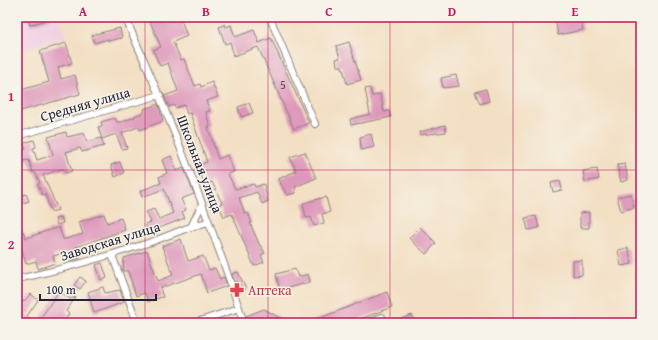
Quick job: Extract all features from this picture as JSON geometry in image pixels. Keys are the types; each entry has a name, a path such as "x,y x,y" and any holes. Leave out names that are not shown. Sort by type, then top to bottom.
{"street":[{"name":"Школьная улица","path":"126,17 160,95 209,222 244,323"},
{"path":"270,17 315,124"},
{"name":"Средняя улица","path":"17,136 160,95"},
{"path":"192,225 202,204"},
{"name":"Заводская улица","path":"17,279 112,255 162,239 192,225 209,222"},
{"path":"112,255 136,322 133,323"},
{"path":"194,323 239,308"},
{"path":"366,323 382,317 384,323"}],"shaded area":[{"path":"17,17 59,17 65,37 17,51"}],"building":[{"path":"27,17 52,17 52,18 30,25"},
{"path":"148,17 180,17 187,36 173,42 181,60 184,59 195,86 200,84 201,87 212,82 218,97 206,101 210,111 206,112 210,127 208,127 218,159 227,155 234,172 228,174 235,189 254,184 255,187 264,184 268,201 262,204 257,192 239,198 245,214 248,213 252,223 250,223 260,246 265,253 261,255 264,262 254,266 232,214 224,217 219,205 222,203 212,182 205,185 197,166 207,162 190,113 187,114 184,105 175,108 174,105 169,107 164,96 178,91 168,63 160,66 153,50 161,47"},
{"path":"580,17 583,30 558,35 555,18"},
{"path":"225,24 226,27 231,25 235,37 254,30 259,43 271,38 309,123 294,129 258,47 234,56 230,42 225,44 219,27"},
{"path":"120,28 122,38 108,41 108,39 94,43 92,35"},
{"path":"349,42 361,80 347,84 342,66 337,66 336,59 340,58 336,46"},
{"path":"66,43 72,63 58,67 61,79 75,75 80,94 17,112 17,91 49,82 40,51"},
{"path":"456,75 459,86 443,88 441,78"},
{"path":"370,88 372,96 380,94 384,112 389,111 391,117 351,125 350,119 370,114 365,89"},
{"path":"486,89 489,101 480,104 475,92"},
{"path":"249,103 253,113 241,117 238,107"},
{"path":"158,104 163,121 140,130 138,127 122,133 127,148 122,149 116,134 102,139 98,127 102,126 101,122 115,118 117,122 121,122 145,112 144,109"},
{"path":"445,125 446,132 420,135 420,132"},
{"path":"66,132 67,137 84,133 87,142 101,138 104,146 82,152 80,148 66,152 72,171 65,173 63,169 43,175 58,210 51,212 45,194 42,195 38,184 40,183 35,172 33,173 29,160 17,162 17,151 26,149 24,143 34,140 36,147 33,148 37,160 53,155 48,137"},
{"path":"371,134 374,147 361,150 360,137"},
{"path":"305,152 316,178 295,187 296,193 287,195 278,179 296,171 290,157"},
{"path":"171,156 176,171 184,168 194,194 181,199 186,210 182,212 185,218 149,232 145,224 151,222 146,212 154,209 159,219 173,213 164,189 142,197 140,191 161,183 159,177 167,173 162,160"},
{"path":"120,162 124,173 115,177 111,165"},
{"path":"625,164 628,180 621,182 617,165"},
{"path":"597,169 599,179 585,182 583,171"},
{"path":"560,181 562,190 553,192 551,183"},
{"path":"26,194 29,201 17,205 17,197"},
{"path":"631,194 634,207 621,211 617,197"},
{"path":"326,197 330,212 322,214 324,223 314,226 311,217 306,218 303,203"},
{"path":"589,212 589,228 580,228 580,213"},
{"path":"104,214 107,223 121,218 125,230 76,247 80,258 70,261 67,252 53,256 55,263 38,269 36,261 26,264 17,233 23,231 26,238 59,227 63,239 66,239 83,234 79,222"},
{"path":"536,216 539,228 528,230 525,218"},
{"path":"61,217 63,223 57,225 55,219"},
{"path":"420,227 436,243 426,254 409,238"},
{"path":"181,239 188,261 203,256 209,270 215,268 220,279 224,277 227,286 207,293 201,274 160,288 163,297 148,302 145,293 136,296 128,271 123,271 124,258 147,251 158,281 173,275 162,246"},
{"path":"628,248 632,264 621,266 618,250"},
{"path":"582,260 582,275 573,276 573,261"},
{"path":"102,263 107,278 101,280 96,265"},
{"path":"295,269 298,277 308,274 310,282 280,290 276,274"},
{"path":"238,272 246,289 238,292 232,274"},
{"path":"80,277 86,281 80,289 74,285"},
{"path":"103,287 105,293 120,290 124,302 94,313 88,292"},
{"path":"59,291 70,299 76,297 66,311 69,314 63,323 37,323"},
{"path":"17,292 23,302 31,294 38,300 27,316 36,323 17,323"},
{"path":"387,292 392,307 349,323 307,323"},
{"path":"264,309 289,323 248,323 246,316"},
{"path":"412,315 415,323 391,323 391,322"}],"place":[{"name":"Аптека","path":"237,290"}]}
